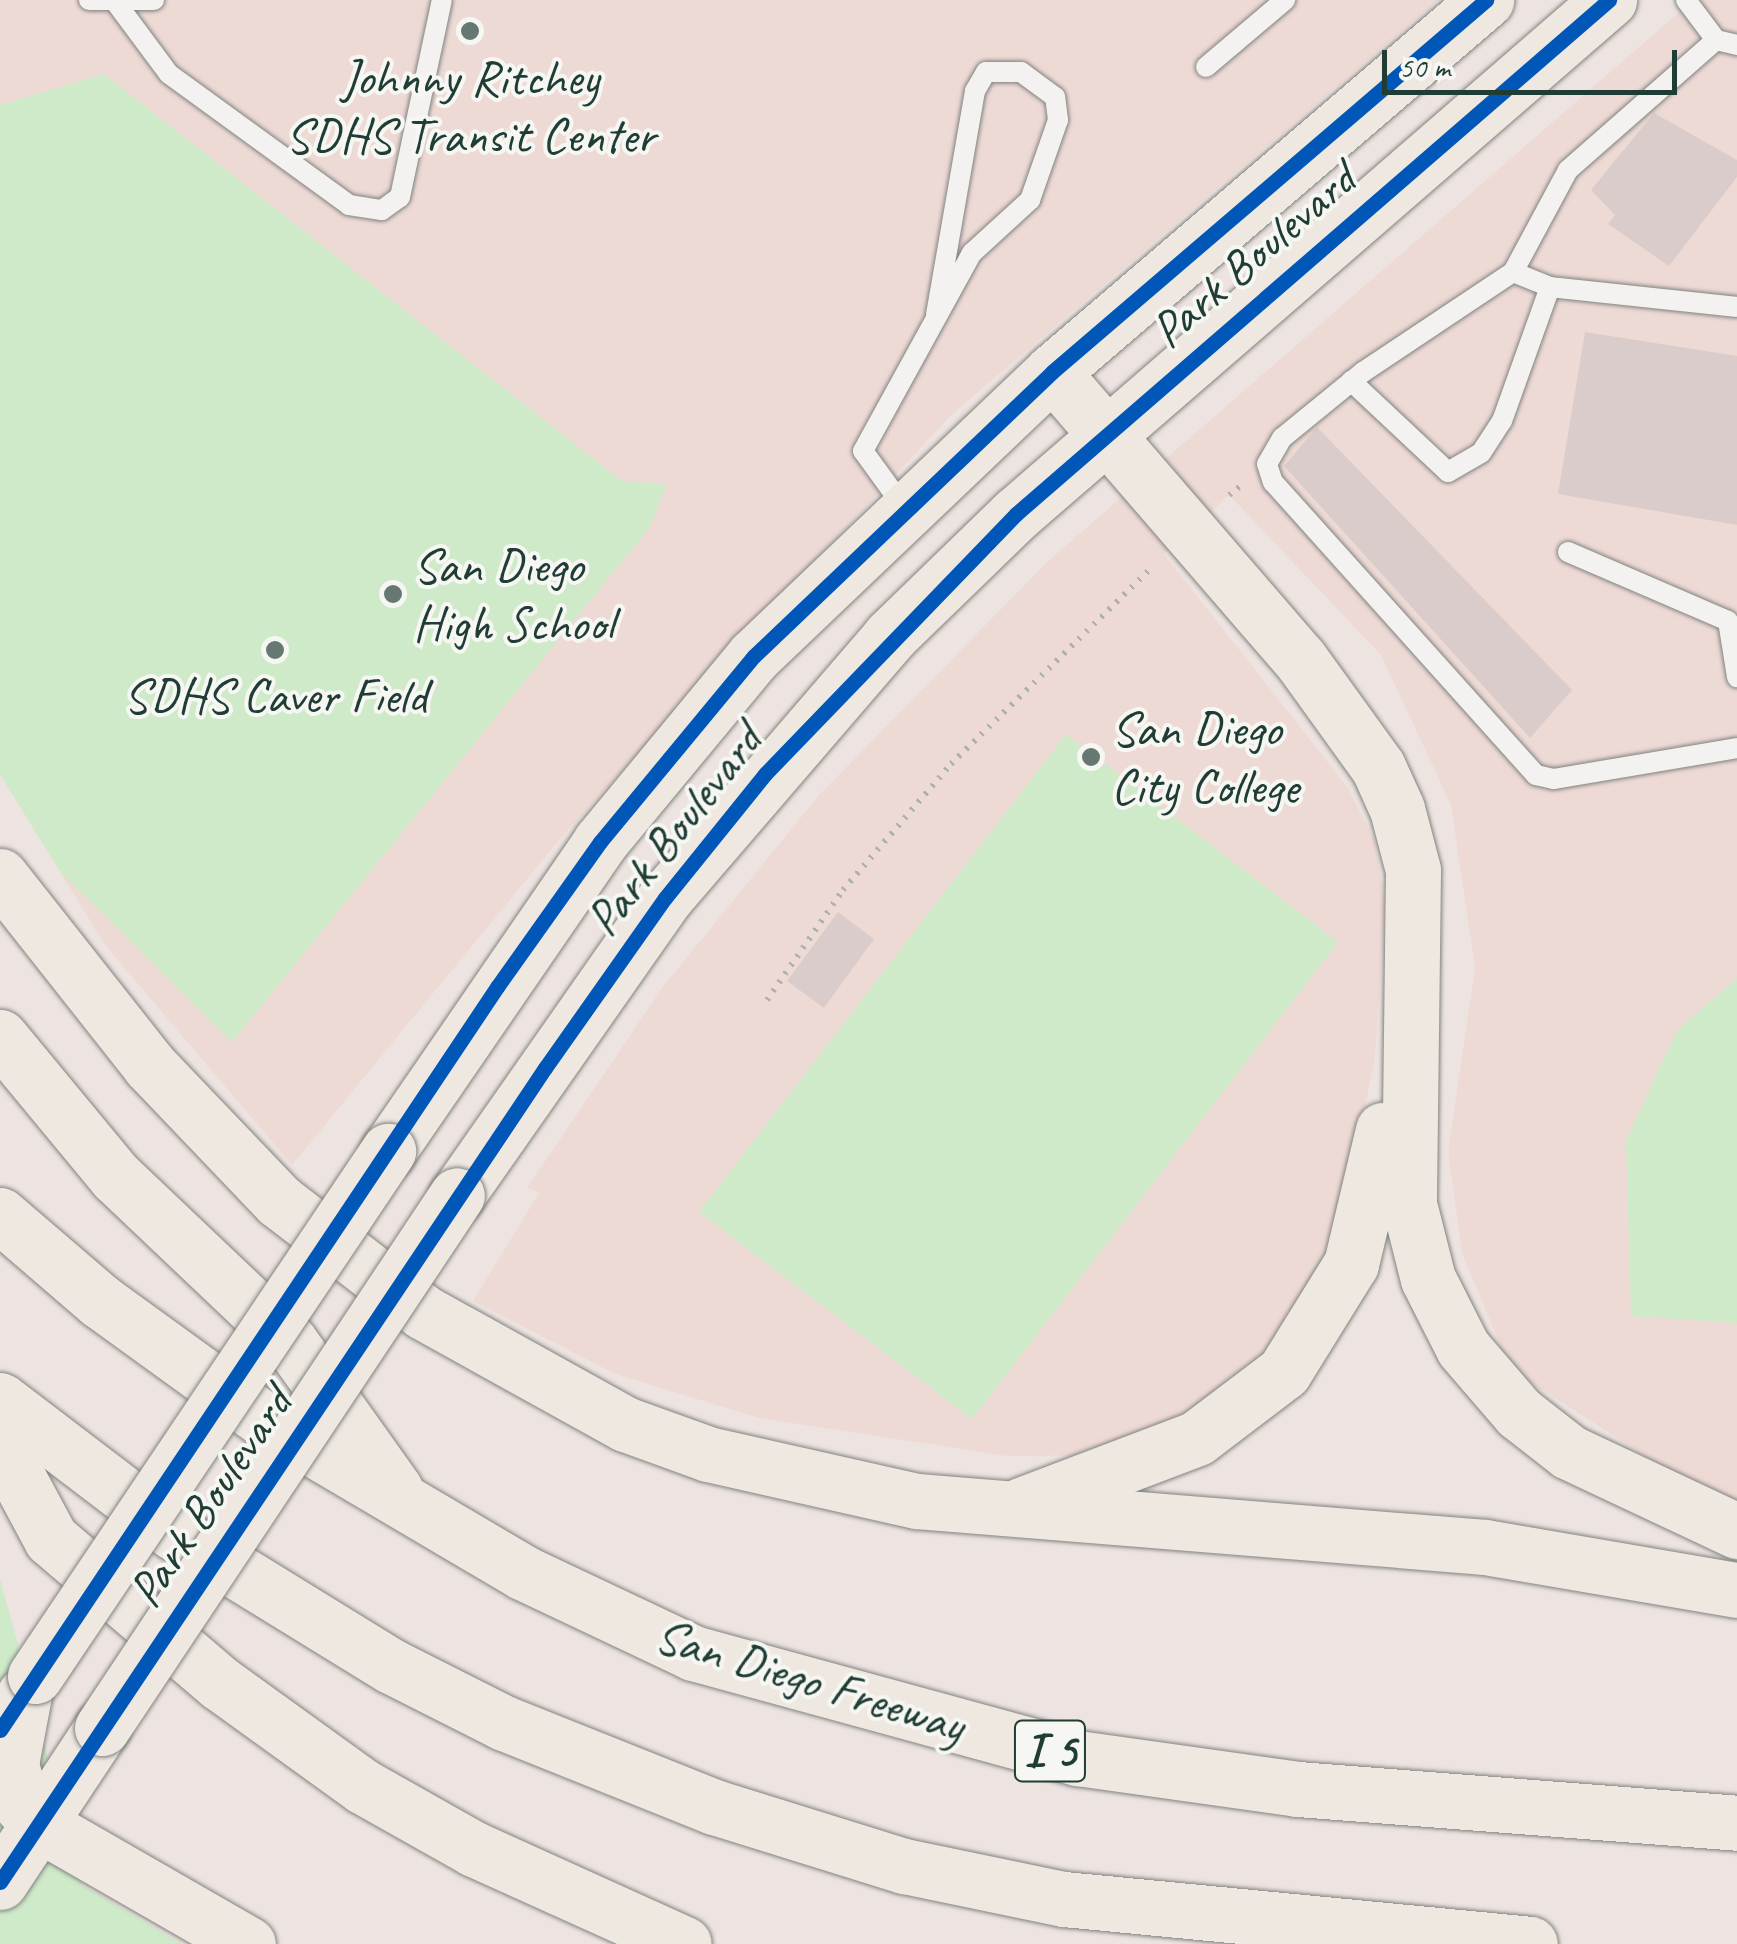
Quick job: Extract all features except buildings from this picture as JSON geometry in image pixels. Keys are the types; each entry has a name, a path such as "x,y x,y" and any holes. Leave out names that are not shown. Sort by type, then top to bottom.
{"main road":[{"name":"Park Boulevard","path":"20,1700 600,842 754,656 903,506 1052,372 1486,0"},
{"name":"Park Boulevard","path":"0,1882 457,1195 664,898 765,774 890,636 1104,436 1609,0"},
{"path":"1052,372 1300,659 1378,768 1412,870 1409,1204 1428,1279 1463,1348 1519,1413 1569,1452 1737,1531"},
{"path":"0,876 149,1066 279,1202 423,1312 548,1386 708,1454 858,1490 1004,1511 1486,1547 1737,1590"},
{"path":"1004,1511 1197,1438 1284,1372 1325,1315 1366,1222 1408,1020"},
{"path":"0,1037 116,1177 290,1342 408,1507"},
{"name":"San Diego Freeway","path":"0,1215 100,1301 266,1421 408,1507 692,1653 1078,1758 1298,1789 1737,1824"},
{"path":"0,1400 173,1532 391,1666 504,1724 714,1807 904,1866 1064,1900 1530,1944"},
{"path":"0,1444 51,1539 221,1684 364,1787 474,1849 684,1944"},
{"path":"20,1700 12,1786 39,1824 248,1944"}],"lane":[{"path":"89,0 154,0"},
{"path":"114,0 168,74 350,206 382,210 400,196 442,0"},
{"path":"1206,67 1285,0"},
{"path":"1686,0 1726,42 1568,170 1513,272 1351,382 1282,438 1267,464 1273,482 1536,776 1737,748"},
{"path":"903,506 862,451 972,253 1030,200 1058,120 1056,96 1021,72 986,72 975,91 936,316"},
{"path":"1513,272 1550,287 1737,307"},
{"path":"1351,382 1448,472 1480,453 1502,422 1550,287"},
{"path":"1568,552 1728,622 1737,677"}],"path":[{"path":"766,1000 843,890 950,764 1150,568"}],"shaded area":[{"name":"San Diego High School","path":"0,0 1438,0 951,415 564,834 292,1165 105,945 0,774"},
{"name":"San Diego City College","path":"1693,0 1737,0 1737,1503 1671,1473 1510,1369 1462,1253 1448,1152 1475,968 1451,805 1381,655 1229,495 1164,554 1348,788 1374,839 1385,902 1375,1058 1333,1260 1276,1349 1211,1406 1122,1455 1007,1456 759,1418 615,1374 473,1301 539,1193 527,1188 662,988 819,795 1047,562"}],"green space":[{"name":"SDHS Caver Field","path":"104,74 623,482 667,483 650,527 232,1042 61,873 0,774 0,105"},
{"path":"1066,734 1338,942 972,1419 699,1212"},
{"path":"1737,978 1737,1323 1631,1316 1626,1141 1677,1030"},
{"path":"0,1578 82,1885 182,1944 0,1944"}],"cycle path":[{"path":"0,1730 497,987 600,842 754,656 1052,372 1486,0"},
{"path":"0,1882 545,1068 665,898 765,774 1016,514 1609,0"}],"place":[{"name":"Johnny Ritchey SDHS Transit Center","path":"470,31"},
{"name":"San Diego High School","path":"393,594"},
{"name":"SDHS Caver Field","path":"275,650"},
{"name":"San Diego City College","path":"1091,757"}]}
